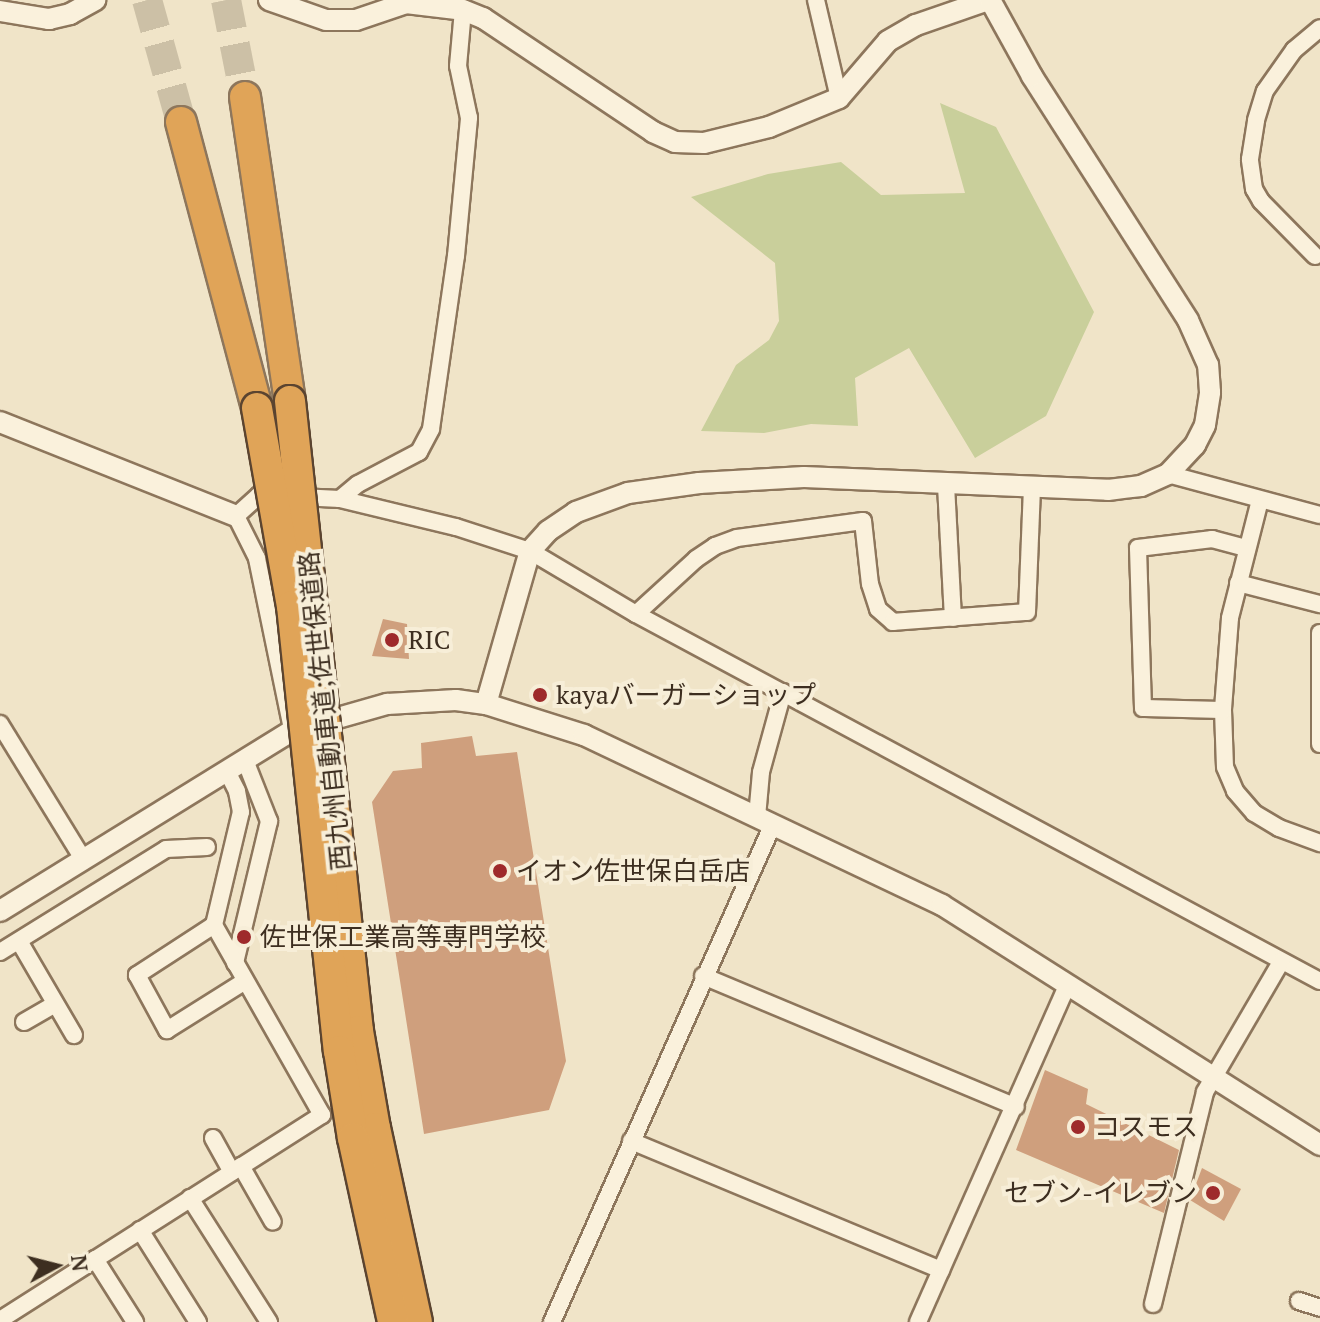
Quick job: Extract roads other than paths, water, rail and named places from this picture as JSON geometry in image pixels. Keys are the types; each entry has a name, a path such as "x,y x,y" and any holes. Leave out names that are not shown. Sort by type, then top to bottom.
{"highway":[{"name":"西九州自動車道;佐世保道路","path":"245,97 290,401 358,1031 375,1128 417,1322"},
{"name":"西九州自動車道;佐世保道路","path":"181,122 257,408 292,606 339,1051 353,1138 393,1322"}],"street":[{"path":"0,11 49,19 70,14 95,0"},
{"path":"269,0 326,20 356,20 406,3 463,10 483,18 653,132 675,142 704,143 744,135 839,98 888,41 916,25 989,0 1032,76 1188,320 1208,365 1210,392 1205,425 1195,445 1168,474 1141,486 1108,490 1032,489 804,477 699,483 628,493 576,512 548,531 530,551 486,704"},
{"path":"816,0 839,98"},
{"path":"340,499 358,484 419,452 431,429 456,256 469,118 458,66 463,10"},
{"path":"1315,256 1261,201 1254,189 1250,159 1256,120 1265,91 1294,50 1320,28"},
{"path":"0,422 236,516 257,558 341,1002 406,1322"},
{"path":"1168,474 1320,515"},
{"path":"946,485 953,618"},
{"path":"636,614 696,559 715,546 737,538 863,521 870,584 878,609 893,622 1027,612 1032,489"},
{"path":"236,516 259,495 340,499 456,527 530,551 636,614 1320,981"},
{"path":"1260,500 1230,618 1223,710 1225,767 1235,791 1254,813 1279,828 1320,843"},
{"path":"1223,710 1143,708 1138,548 1212,539 1246,548"},
{"path":"1238,583 1320,604"},
{"path":"1320,633 1320,744"},
{"path":"552,1322 703,976 765,820 761,772 783,692"},
{"path":"0,911 292,731 387,704 456,700 486,704 584,735 942,905 1215,1075 1320,1145"},
{"path":"0,724 83,859"},
{"path":"235,963 269,821 245,760"},
{"path":"0,1320 322,1115 214,925 241,812 237,791 227,771"},
{"path":"0,952 166,849 207,847"},
{"path":"214,925 137,975 167,1030 245,981"},
{"path":"19,941 74,1035"},
{"path":"1153,1304 1205,1092 1281,962"},
{"path":"703,976 1016,1107"},
{"path":"918,1322 1068,984"},
{"path":"24,1022 55,1004"},
{"path":"213,1138 273,1222"},
{"path":"631,1141 941,1270"},
{"path":"190,1198 269,1322"},
{"path":"140,1230 198,1322"},
{"path":"95,1259 135,1322"},
{"path":"1299,1301 1320,1308"}],"tunnel":[{"path":"147,0 181,122"},
{"path":"226,0 245,97"}],"place":[{"name":"RIC","path":"392,640"},
{"name":"kayaバーガーショップ","path":"540,695"},
{"name":"イオン佐世保白岳店","path":"500,871"},
{"name":"佐世保工業高等専門学校","path":"244,937"},
{"name":"コスモス","path":"1078,1127"},
{"name":"セブン-イレブン","path":"1213,1193"}]}
